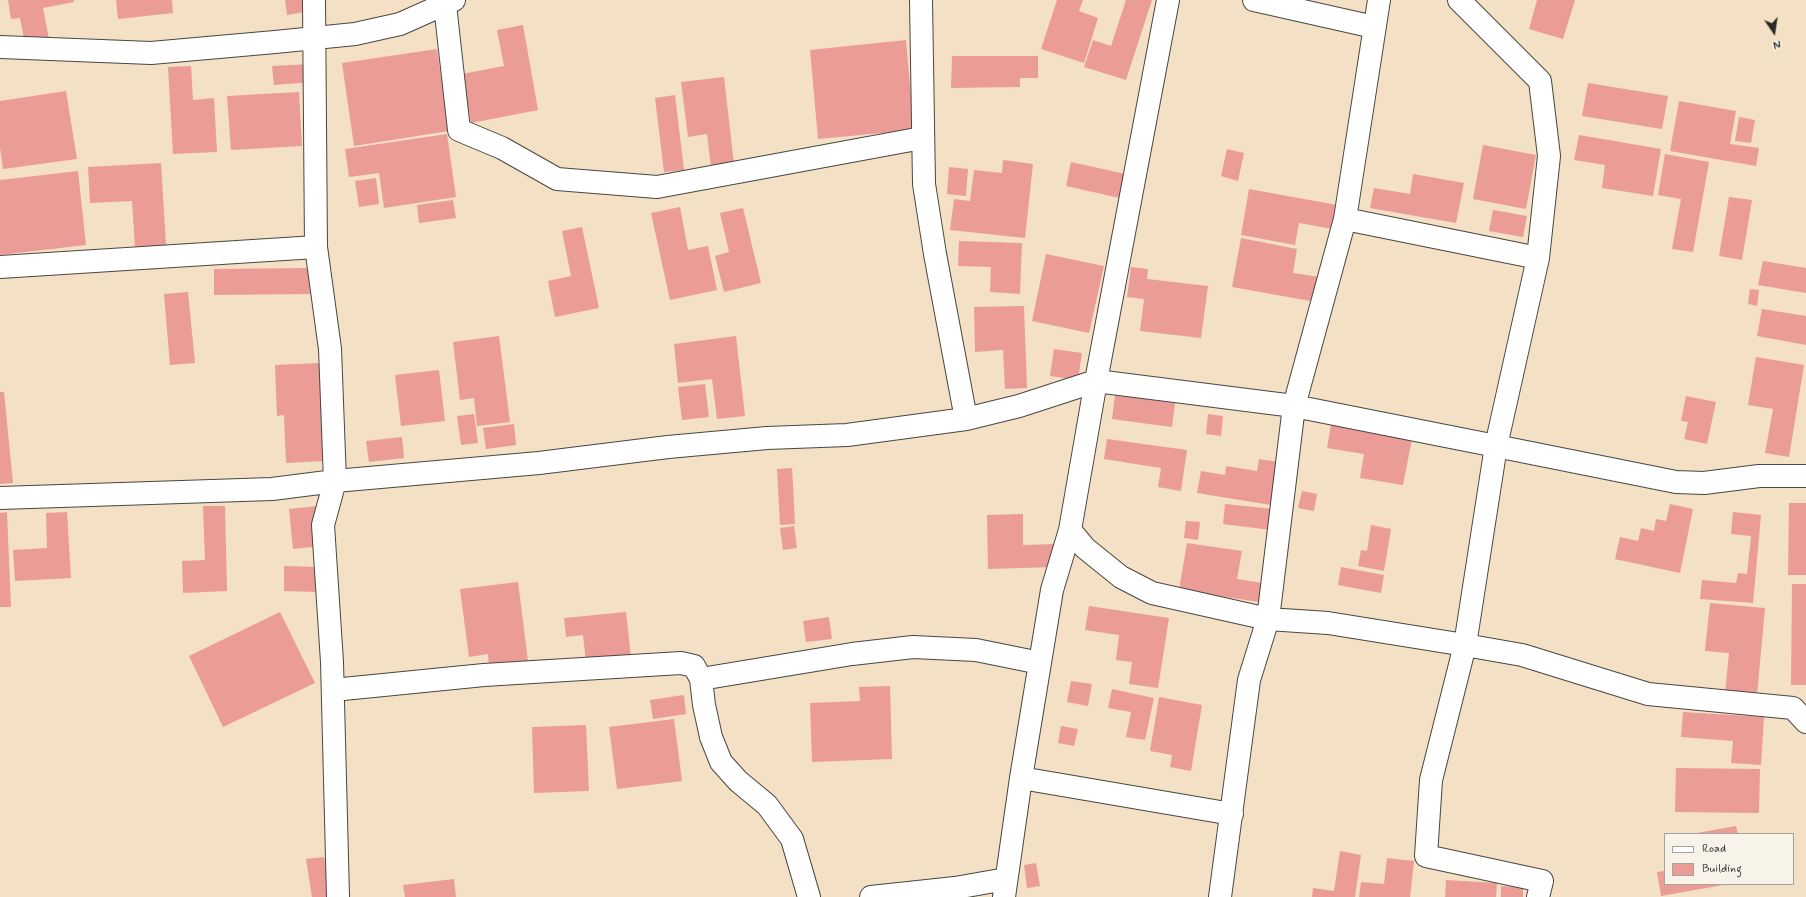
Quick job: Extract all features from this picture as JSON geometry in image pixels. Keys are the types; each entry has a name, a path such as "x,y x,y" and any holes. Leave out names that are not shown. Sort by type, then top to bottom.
{"street":[{"path":"314,0 316,247 330,349 335,481 323,525 333,690 338,897"},
{"path":"921,0 922,138 925,192 966,419"},
{"path":"871,897 955,888 1005,888 1021,778 1052,590 1070,530 1096,381 1168,0"},
{"path":"1254,0 1374,27"},
{"path":"1220,897 1249,680 1268,619 1294,406 1345,220 1379,0"},
{"path":"1459,0 1540,81 1549,156 1538,258 1496,446 1465,645 1431,780 1426,856 1542,881 1538,897"},
{"path":"0,47 151,53 355,34 400,24 450,3 459,130 502,148 557,179 656,187 922,138"},
{"path":"1345,220 1538,258"},
{"path":"0,267 316,247"},
{"path":"0,498 272,489 335,481 539,463 668,447 768,438 847,435 966,419 1019,406 1096,381 1294,406 1676,482 1704,483 1759,476 1806,476"},
{"path":"1070,530 1086,548 1121,577 1152,593 1268,619 1328,624 1522,655 1648,694 1802,713"},
{"path":"701,679 852,654 913,647 976,650 1040,663"},
{"path":"333,690 484,675 681,663 694,666 701,679 704,705 711,737 721,762 738,781 767,805 792,839 808,897"},
{"path":"1021,778 1232,814"}],"building":[{"path":"8,0 74,0 74,2 43,8 49,39 25,44 20,18 11,19"},
{"path":"116,0 172,0 173,13 118,19"},
{"path":"285,0 310,0 312,11 287,15"},
{"path":"1057,0 1083,0 1079,11 1098,18 1084,63 1041,49"},
{"path":"1126,0 1152,0 1126,80 1084,67 1093,40 1111,46"},
{"path":"1537,0 1575,0 1563,39 1529,29"},
{"path":"523,25 538,110 471,123 462,74 504,66 497,30"},
{"path":"906,40 914,130 818,139 810,50"},
{"path":"437,49 449,131 354,146 342,63"},
{"path":"952,56 1038,56 1038,78 1020,78 1020,87 951,88"},
{"path":"312,64 313,82 274,85 272,66"},
{"path":"191,66 193,100 214,98 217,152 173,154 168,67"},
{"path":"724,77 734,164 711,167 707,134 688,137 681,82"},
{"path":"1588,83 1668,96 1662,129 1582,116"},
{"path":"66,91 77,159 3,169 0,148 0,101"},
{"path":"299,92 302,146 231,150 227,96"},
{"path":"675,95 684,170 664,172 655,98"},
{"path":"1679,101 1736,111 1730,144 1759,148 1756,166 1670,151"},
{"path":"1739,117 1755,120 1751,143 1735,141"},
{"path":"447,134 456,197 384,208 379,173 349,177 345,149"},
{"path":"1579,135 1661,149 1653,196 1602,188 1605,165 1574,160"},
{"path":"1483,145 1536,155 1526,209 1473,199"},
{"path":"1227,149 1244,153 1238,181 1221,176"},
{"path":"1665,154 1709,162 1693,252 1672,249 1681,199 1658,195"},
{"path":"1003,160 1033,164 1025,238 950,230 954,199 970,201 974,170 1002,173"},
{"path":"1071,162 1130,175 1124,199 1066,186"},
{"path":"161,163 166,245 135,247 132,201 90,203 88,167"},
{"path":"949,167 968,169 966,196 947,194"},
{"path":"78,171 86,245 0,255 0,180"},
{"path":"1413,174 1464,183 1456,223 1370,208 1374,188 1410,194"},
{"path":"376,178 379,204 359,207 355,181"},
{"path":"1249,189 1337,205 1333,229 1299,223 1295,245 1241,235"},
{"path":"1729,197 1752,200 1742,260 1719,256"},
{"path":"453,200 456,218 419,223 417,205"},
{"path":"680,207 688,250 708,246 717,290 670,300 651,213"},
{"path":"743,208 761,283 724,292 715,256 729,252 720,213"},
{"path":"1493,210 1527,216 1523,237 1489,231"},
{"path":"582,227 599,308 555,317 548,281 571,276 562,231"},
{"path":"1241,238 1297,249 1293,273 1320,277 1316,302 1232,287"},
{"path":"959,241 1022,243 1020,294 990,292 991,267 958,266"},
{"path":"1046,254 1104,266 1089,333 1032,321"},
{"path":"1763,261 1806,268 1806,293 1758,285"},
{"path":"1131,267 1148,269 1147,279 1208,286 1201,338 1140,331 1144,299 1127,297"},
{"path":"309,268 310,294 214,295 214,269"},
{"path":"1750,289 1759,290 1757,306 1748,304"},
{"path":"188,292 195,363 170,365 164,294"},
{"path":"1024,306 1027,388 1005,389 1003,350 975,352 974,307"},
{"path":"1762,309 1806,316 1806,345 1757,336"},
{"path":"499,336 510,422 477,426 474,398 460,400 453,342"},
{"path":"736,336 745,416 717,419 712,379 678,383 674,344"},
{"path":"1054,349 1082,353 1078,380 1050,376"},
{"path":"1756,357 1804,365 1789,457 1765,453 1773,409 1748,405"},
{"path":"320,363 324,461 286,463 284,415 277,416 275,365"},
{"path":"439,370 445,421 401,426 395,375"},
{"path":"705,384 709,417 682,420 678,387"},
{"path":"0,392 4,392 13,483 0,484"},
{"path":"1115,395 1175,403 1172,427 1112,419"},
{"path":"1686,396 1716,402 1707,444 1684,439 1688,422 1681,421"},
{"path":"474,414 478,443 461,445 457,416"},
{"path":"1208,414 1223,416 1221,436 1206,434"},
{"path":"514,424 516,445 486,449 483,428"},
{"path":"1331,425 1412,439 1403,485 1360,478 1364,454 1327,448"},
{"path":"402,437 404,458 369,462 366,441"},
{"path":"1107,439 1187,450 1181,491 1158,487 1161,468 1104,459"},
{"path":"1259,459 1285,463 1277,506 1197,493 1201,471 1225,475 1226,466 1257,471"},
{"path":"792,468 795,524 780,525 777,469"},
{"path":"1302,491 1317,494 1314,511 1298,508"},
{"path":"1789,503 1806,503 1806,575 1788,575"},
{"path":"1225,504 1274,509 1271,530 1223,524"},
{"path":"1670,504 1693,509 1680,573 1615,559 1620,537 1638,541 1641,528 1654,531 1656,519 1666,521"},
{"path":"203,506 225,506 227,591 183,593 182,561 205,560"},
{"path":"317,506 322,546 293,549 289,509"},
{"path":"7,512 11,607 0,607 0,513"},
{"path":"67,512 71,578 15,581 13,550 47,548 46,513"},
{"path":"1733,512 1761,515 1753,603 1700,599 1702,580 1736,583 1738,573 1747,574 1751,536 1731,534"},
{"path":"1023,514 1023,545 1055,544 1056,567 988,569 987,515"},
{"path":"1186,521 1200,522 1198,540 1184,538"},
{"path":"1371,525 1391,529 1384,571 1358,566 1361,550 1367,551"},
{"path":"794,526 797,548 783,550 780,528"},
{"path":"1187,543 1242,551 1237,579 1269,584 1266,603 1179,590"},
{"path":"284,566 318,567 317,592 284,591"},
{"path":"1341,567 1384,575 1381,593 1338,585"},
{"path":"518,582 528,661 489,666 488,654 469,657 460,589"},
{"path":"1792,584 1806,584 1806,685 1791,685"},
{"path":"1710,603 1765,608 1757,695 1725,693 1729,653 1705,651"},
{"path":"1089,606 1169,618 1158,688 1129,684 1132,662 1116,660 1119,635 1085,630"},
{"path":"280,612 315,683 223,727 189,656"},
{"path":"626,612 631,657 586,662 583,635 566,637 564,618"},
{"path":"829,617 832,639 806,642 803,621"},
{"path":"1071,681 1092,684 1088,706 1067,702"},
{"path":"890,686 892,759 812,762 810,703 860,701 859,687"},
{"path":"1112,689 1154,698 1145,740 1126,737 1131,712 1108,708"},
{"path":"684,695 686,714 653,719 650,700"},
{"path":"1159,697 1202,705 1191,771 1170,767 1172,755 1150,751"},
{"path":"1683,712 1764,717 1761,765 1731,763 1733,741 1681,737"},
{"path":"674,719 682,781 617,789 609,727"},
{"path":"586,725 589,791 534,793 532,727"},
{"path":"1061,726 1078,729 1074,746 1058,743"},
{"path":"1676,768 1760,769 1759,813 1675,812"},
{"path":"1736,826 1738,833 1697,833"},
{"path":"1340,851 1361,855 1355,897 1312,897 1313,888 1334,891"},
{"path":"324,857 331,897 312,897 306,859"},
{"path":"1387,858 1414,861 1410,897 1359,897 1361,882 1384,884"},
{"path":"1036,863 1040,886 1027,888 1024,865"},
{"path":"1664,871 1664,885 1723,885 1661,896 1657,872"},
{"path":"454,879 456,897 405,897 403,885"},
{"path":"1446,880 1497,883 1496,897 1445,897"},
{"path":"1501,886 1523,887 1523,897 1501,897"}]}
